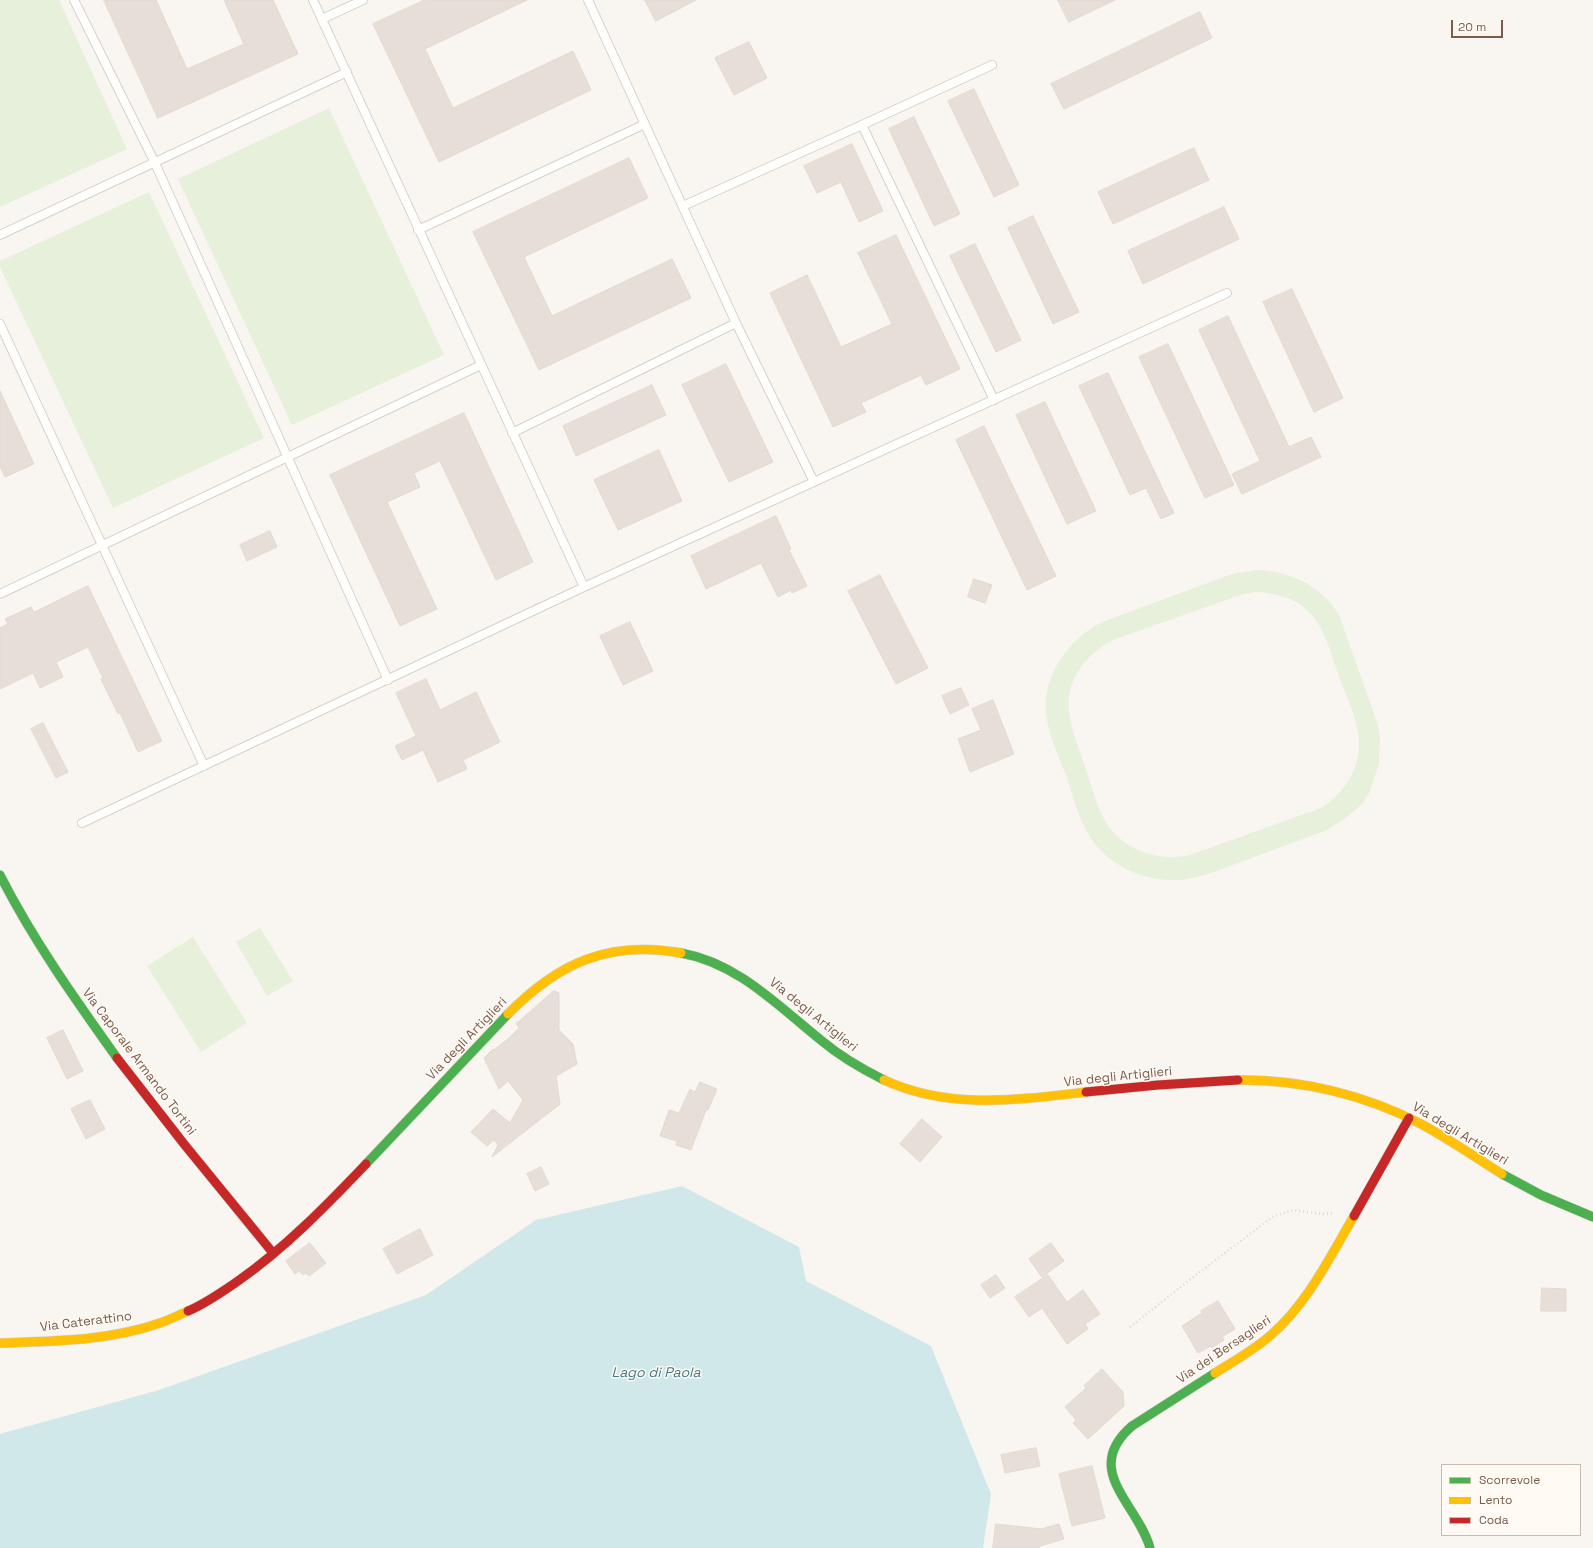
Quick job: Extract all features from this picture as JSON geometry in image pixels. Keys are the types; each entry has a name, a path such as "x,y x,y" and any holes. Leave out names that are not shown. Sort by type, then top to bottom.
{"street":[{"name":"Via Caporale Armando Tortini","path":"0,875 38,944 101,1035 208,1175 273,1253"},
{"name":"Via degli Artiglieri","path":"273,1253 338,1193 525,999 548,980 575,964 600,955 625,950 646,949 683,953 701,958 744,978 824,1043 853,1064 888,1082 910,1090 937,1096 980,1101 1010,1101 1139,1086 1202,1082 1259,1080 1300,1085 1345,1095 1376,1104 1409,1118 1526,1188 1593,1217"},
{"name":"Via dei Bersaglieri","path":"1150,1548 1149,1540 1144,1529 1114,1482 1110,1468 1112,1454 1117,1441 1132,1426 1258,1345 1282,1326 1306,1294 1355,1215 1380,1173 1409,1118"},
{"name":"Via Caterattino","path":"0,1343 50,1341 93,1337 120,1333 159,1323 185,1312 217,1295 238,1281 273,1253"}],"lane":[{"path":"74,0 155,163 388,680"},
{"path":"313,0 584,587"},
{"path":"322,19 363,0"},
{"path":"588,0 736,323 814,482"},
{"path":"683,206 992,65"},
{"path":"0,235 347,72"},
{"path":"418,230 645,124"},
{"path":"862,125 994,400"},
{"path":"82,823 584,587 1227,293"},
{"path":"512,433 736,323"},
{"path":"0,324 204,766"},
{"path":"0,594 481,365"}],"path":[{"path":"1130,1328 1201,1271 1274,1216 1294,1210 1322,1214 1342,1212 1355,1215"}],"green space":[{"path":"0,0 59,0 127,149 0,207"},
{"path":"329,108 444,355 292,425 178,179"},
{"path":"149,192 264,438 113,508 0,267 0,261"},
{"path":"1257,570 1281,573 1304,582 1314,588 1332,605 1339,615 1378,725 1380,738 1379,764 1369,793 1362,804 1347,817 1327,830 1211,873 1191,878 1164,880 1135,873 1110,859 1099,849 1083,824 1054,746 1047,721 1046,698 1049,684 1060,659 1079,638 1090,629 1102,622 1232,574","holes":["1257,592 1277,595 1293,601 1306,609 1316,620 1329,647 1356,722 1359,752 1352,774 1339,793 1321,808 1190,855 1166,857 1133,848 1114,833 1107,824 1103,818 1095,797 1070,718 1069,700 1074,678 1095,652 1113,640 1240,595"]},
{"path":"260,928 293,981 267,996 236,942"},
{"path":"193,937 247,1023 201,1052 147,966"}],"water":[{"name":"Lago di Paola","path":"682,1186 799,1247 806,1281 931,1346 991,1494 983,1548 0,1548 0,1434 159,1390 426,1295 536,1220"}],"building":[{"path":"104,0 156,0 187,69 244,44 224,0 273,0 298,54 158,118"},
{"path":"425,0 527,0 425,49 453,108 573,51 591,90 439,162 373,24"},
{"path":"645,0 696,0 656,21"},
{"path":"1058,0 1115,0 1069,22"},
{"path":"1200,12 1212,38 1064,109 1051,84"},
{"path":"749,42 767,78 734,95 715,58"},
{"path":"974,89 1019,185 994,197 948,101"},
{"path":"914,117 960,214 934,226 889,129"},
{"path":"852,144 883,211 859,222 841,182 817,193 804,166"},
{"path":"1194,148 1209,180 1113,224 1098,192"},
{"path":"629,158 648,198 524,257 552,316 672,259 691,298 539,370 473,232"},
{"path":"1224,207 1239,239 1143,284 1128,251"},
{"path":"1033,216 1079,312 1053,324 1008,228"},
{"path":"896,235 960,369 926,385 921,375 861,403 866,412 833,427 770,293 807,275 841,347 892,324 858,253"},
{"path":"975,244 1021,340 996,352 950,256"},
{"path":"1292,289 1343,398 1314,412 1263,302"},
{"path":"1228,316 1289,447 1311,437 1321,457 1242,494 1232,474 1260,461 1199,330"},
{"path":"1168,344 1234,485 1205,498 1139,357"},
{"path":"726,364 773,462 729,482 682,385"},
{"path":"1108,373 1174,513 1161,519 1146,488 1130,495 1079,386"},
{"path":"652,385 666,415 576,456 563,426"},
{"path":"0,391 34,464 5,477 0,466"},
{"path":"1045,402 1096,511 1067,524 1016,415"},
{"path":"464,413 533,562 496,580 440,461 414,473 420,487 387,502 437,609 400,626 330,475"},
{"path":"984,426 1056,576 1027,590 956,440"},
{"path":"659,450 682,501 618,530 594,480"},
{"path":"776,516 791,549 789,550 807,586 792,593 791,590 778,597 761,563 706,589 691,556"},
{"path":"270,531 277,547 247,561 240,545"},
{"path":"880,575 928,668 896,684 848,591"},
{"path":"974,579 992,585 985,603 968,597"},
{"path":"88,586 162,741 138,752 120,713 118,714 101,679 103,678 88,647 56,662 63,677 40,688 33,673 0,689 0,628 8,624 5,619 31,607 34,612"},
{"path":"630,622 653,671 623,685 600,636"},
{"path":"426,679 440,710 476,692 500,742 463,760 467,769 438,782 423,750 402,760 395,746 416,736 396,693"},
{"path":"961,688 969,705 950,714 942,696"},
{"path":"993,700 1014,754 970,772 958,739 981,730 972,709"},
{"path":"43,723 68,772 56,778 31,729"},
{"path":"554,991 559,993 559,1030 573,1044 577,1064 556,1076 560,1104 492,1157 498,1145 494,1140 487,1146 471,1132 493,1109 510,1123 523,1100 508,1081 499,1089 484,1058 519,1028 516,1023"},
{"path":"63,1030 83,1071 67,1079 47,1038"},
{"path":"700,1082 717,1089 708,1110 706,1110 691,1150 676,1145 677,1141 660,1136 669,1110 679,1113 690,1089 695,1092"},
{"path":"90,1100 105,1129 86,1139 71,1109"},
{"path":"922,1119 942,1137 920,1162 900,1144"},
{"path":"541,1167 549,1184 535,1191 527,1174"},
{"path":"420,1229 433,1255 397,1274 383,1249"},
{"path":"310,1243 326,1263 309,1276 306,1273 303,1275 299,1271 295,1274 286,1261"},
{"path":"1051,1243 1064,1261 1042,1277 1029,1259"},
{"path":"996,1275 1005,1288 990,1298 981,1285"},
{"path":"1048,1275 1067,1302 1083,1290 1100,1314 1085,1324 1088,1329 1067,1344 1042,1308 1029,1317 1015,1297"},
{"path":"1542,1288 1566,1289 1566,1311 1541,1311"},
{"path":"1218,1301 1235,1329 1222,1337 1224,1340 1212,1348 1211,1346 1198,1353 1182,1326 1202,1313 1201,1311"},
{"path":"1102,1369 1123,1392 1124,1406 1088,1439 1073,1423 1076,1420 1065,1407 1086,1388 1084,1386"},
{"path":"1036,1448 1040,1466 1005,1473 1001,1455"},
{"path":"1092,1466 1105,1518 1072,1526 1059,1474"},
{"path":"996,1524 1041,1529 1059,1524 1064,1539 1040,1546 1039,1548 993,1548"}],"traffic: fast":[{"path":"0,875 40,946 117,1058"},
{"path":"681,953 702,958 739,976 773,1000 837,1052 884,1080"},
{"path":"366,1164 508,1014"},
{"path":"1502,1174 1541,1195 1593,1217"},
{"path":"1150,1548 1144,1532 1117,1487 1112,1472 1112,1457 1118,1442 1132,1426 1215,1373"}],"traffic: slow":[{"path":"508,1014 546,981 566,969 586,960 608,953 631,950 655,950 681,953"},
{"path":"884,1080 933,1096 959,1099 1009,1100 1086,1092"},
{"path":"1238,1080 1285,1082 1309,1086 1355,1097 1378,1105 1421,1124 1502,1174"},
{"path":"1215,1373 1258,1346 1284,1323 1307,1295 1354,1216"},
{"path":"0,1343 40,1342 101,1337 141,1329 188,1311"}],"traffic: jam":[{"path":"117,1058 184,1144 273,1253"},
{"path":"1086,1092 1158,1085 1238,1080"},
{"path":"1354,1216 1409,1118"},
{"path":"188,1311 226,1289 289,1241 366,1164"}]}
